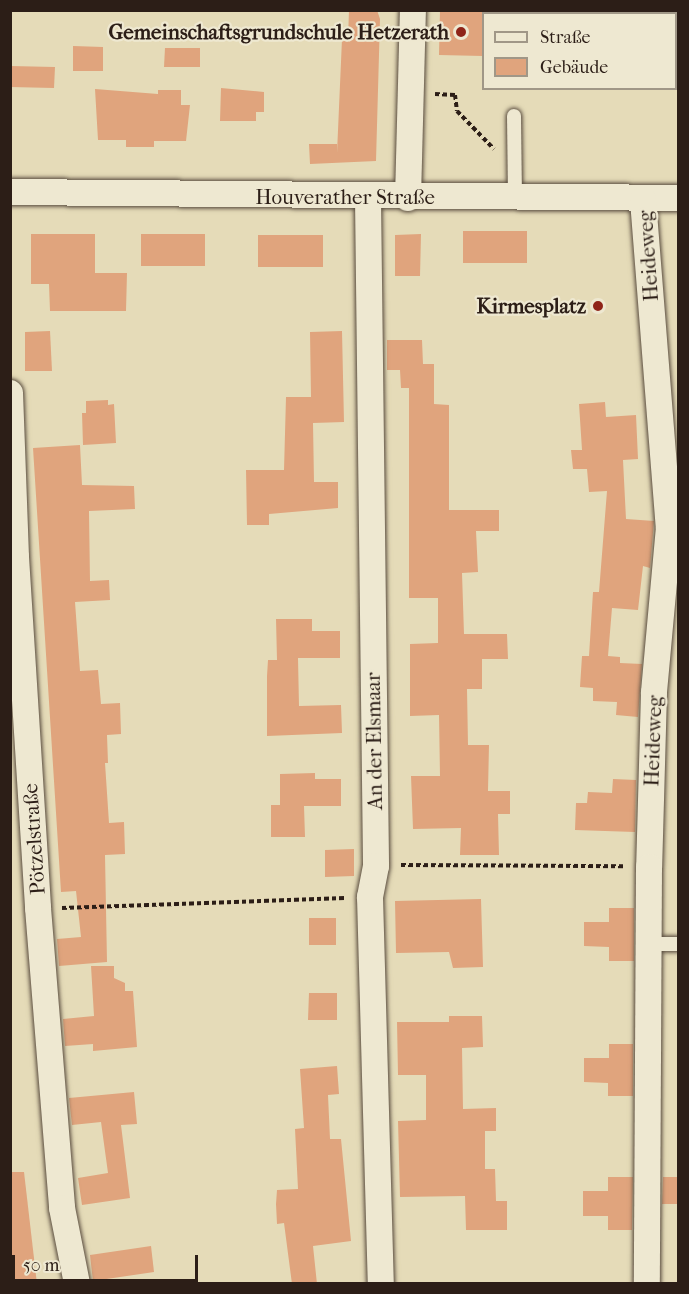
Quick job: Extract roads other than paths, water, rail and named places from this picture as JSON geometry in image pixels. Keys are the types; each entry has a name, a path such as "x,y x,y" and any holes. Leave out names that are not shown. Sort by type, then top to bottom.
{"street":[{"path":"408,198 413,10"},
{"name":"Houverather Straße","path":"10,192 368,198 515,197 644,200 678,198"},
{"name":"An der Elsmaar","path":"368,198 376,866 370,897 381,1284"},
{"name":"Heideweg","path":"644,200 669,527 654,693 649,867 646,1284"},
{"name":"Pötzelstraße","path":"10,393 16,557 38,908 62,1208 77,1284"}],"lane":[{"path":"514,116 515,197"},
{"path":"648,944 678,944"}],"place":[{"name":"Gemeinschaftsgrundschule Hetzerath","path":"461,32"},
{"name":"Kirmesplatz","path":"598,306"}]}
